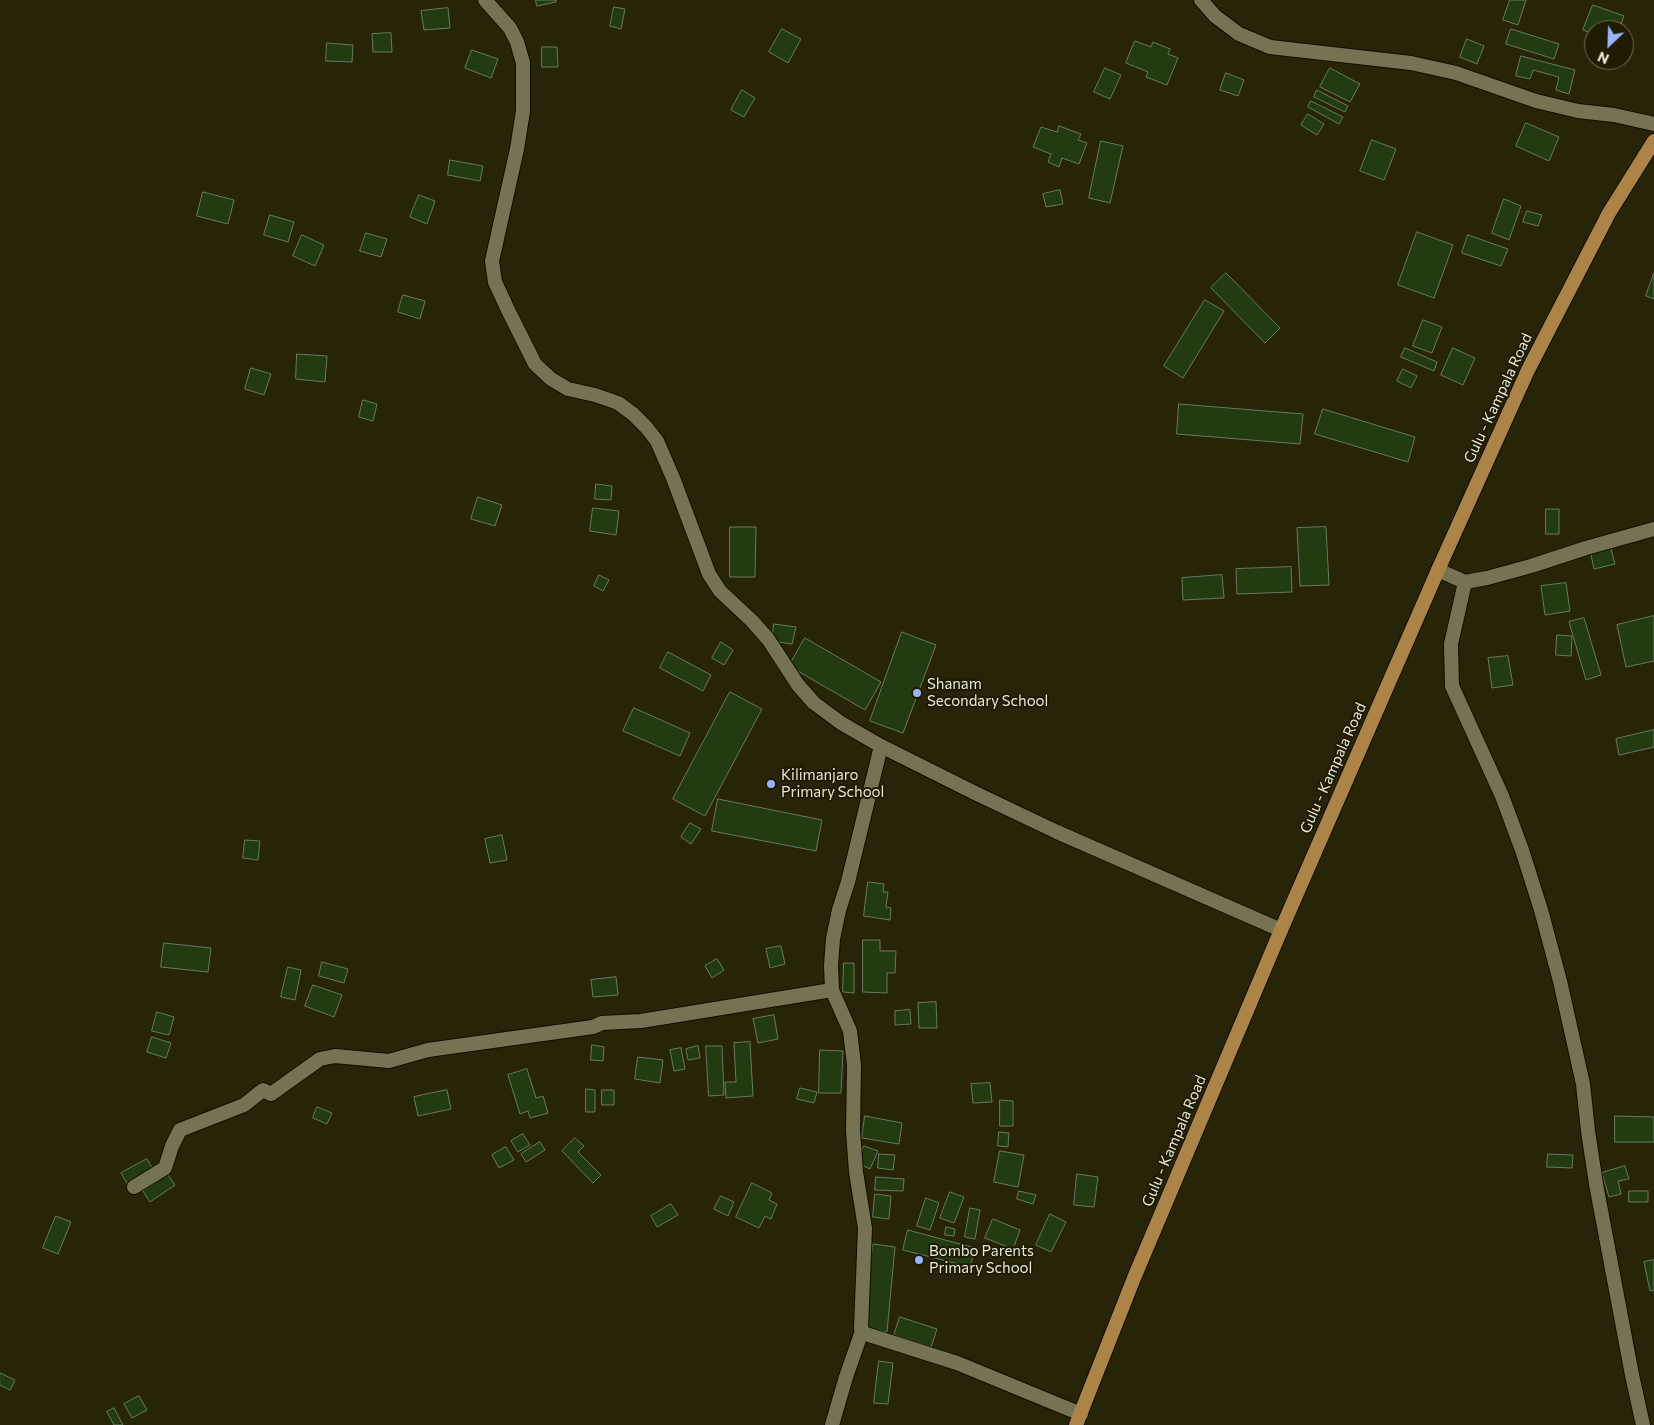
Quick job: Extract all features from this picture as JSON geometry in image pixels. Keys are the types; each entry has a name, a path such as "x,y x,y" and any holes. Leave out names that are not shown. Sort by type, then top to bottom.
{"main road":[{"name":"Gulu - Kampala Road","path":"1079,1419 1134,1278 1281,930 1438,570 1528,370 1609,212 1654,141"}],"street":[{"path":"485,0 510,28 517,42 523,63 523,111 517,149 492,261 495,282 535,364 550,379 568,389 595,395 618,403 633,414 657,441 689,518 709,574 720,591 768,639 798,686 814,703 881,746 1057,832 1281,930"},
{"path":"1201,0 1215,16 1239,34 1270,46 1411,63 1456,73 1545,103 1578,111 1614,115 1654,124"},
{"path":"1438,570 1465,582 1487,578 1654,529"},
{"path":"1465,582 1450,644 1452,686 1502,796 1541,910 1583,1084 1596,1184 1643,1425"},
{"path":"832,1425 862,1331 860,1323 865,1228 856,1172 853,1131 854,1065 850,1031 832,990 833,939 881,746"},
{"path":"134,1187 166,1168 172,1146 180,1130 244,1105 263,1090 271,1094 320,1059 335,1056 389,1061 428,1050 593,1027 602,1022 641,1021 832,990"},
{"path":"862,1331 869,1335 978,1370 1079,1419"}],"building":[{"path":"536,0 556,0 556,2 537,6"},
{"path":"1510,0 1526,0 1518,25 1503,20"},
{"path":"1593,5 1624,16 1623,20 1587,20"},
{"path":"614,7 625,9 621,29 610,26"},
{"path":"448,8 450,28 424,30 421,11"},
{"path":"782,29 801,39 788,63 769,52"},
{"path":"1511,29 1559,44 1554,59 1506,44"},
{"path":"391,33 392,52 373,52 372,34"},
{"path":"1467,39 1484,46 1477,64 1460,57"},
{"path":"1135,41 1151,47 1153,42 1170,49 1168,54 1178,58 1167,85 1146,77 1148,72 1126,63"},
{"path":"327,43 353,45 352,62 326,61"},
{"path":"542,47 557,47 558,67 542,67"},
{"path":"472,50 498,59 491,78 465,68"},
{"path":"1521,56 1575,70 1569,94 1556,90 1559,77 1533,70 1530,79 1516,76"},
{"path":"1105,68 1121,75 1110,99 1094,92"},
{"path":"1330,68 1360,84 1350,102 1320,87"},
{"path":"1226,73 1244,80 1238,96 1220,90"},
{"path":"742,90 755,98 744,117 731,110"},
{"path":"1317,90 1348,106 1345,112 1314,97"},
{"path":"1311,101 1343,117 1339,124 1308,107"},
{"path":"1308,114 1324,124 1317,135 1301,125"},
{"path":"1526,123 1559,137 1549,161 1516,146"},
{"path":"1059,126 1081,134 1078,140 1087,143 1079,164 1062,158 1059,167 1048,162 1051,154 1033,147 1041,127 1057,132"},
{"path":"1372,140 1396,149 1384,180 1360,171"},
{"path":"1101,141 1123,146 1110,203 1089,198"},
{"path":"450,160 483,166 480,181 448,175"},
{"path":"1060,190 1063,204 1046,207 1043,194"},
{"path":"203,192 234,200 228,224 197,216"},
{"path":"419,195 435,201 427,224 410,217"},
{"path":"1504,199 1521,206 1509,240 1492,233"},
{"path":"1527,211 1542,215 1538,226 1523,222"},
{"path":"270,215 294,222 288,242 264,235"},
{"path":"1417,232 1453,245 1434,298 1398,285"},
{"path":"366,233 387,239 381,257 360,251"},
{"path":"302,235 324,245 315,266 293,256"},
{"path":"1468,235 1508,249 1501,266 1462,253"},
{"path":"1226,273 1280,328 1265,343 1211,288"},
{"path":"1654,273 1654,299 1646,296"},
{"path":"403,295 425,301 420,319 398,312"},
{"path":"1205,300 1224,311 1183,378 1164,366"},
{"path":"1423,320 1442,327 1432,353 1413,346"},
{"path":"1405,348 1437,362 1434,371 1401,357"},
{"path":"1453,348 1475,358 1463,385 1441,375"},
{"path":"297,354 327,356 325,382 296,379"},
{"path":"251,368 271,374 264,395 245,389"},
{"path":"1403,369 1417,376 1411,388 1397,381"},
{"path":"363,400 377,404 373,421 359,417"},
{"path":"1179,404 1303,414 1300,444 1177,434"},
{"path":"1323,409 1415,437 1408,462 1315,434"},
{"path":"596,484 612,486 611,500 595,499"},
{"path":"478,497 502,505 495,526 471,519"},
{"path":"593,508 619,511 616,535 590,531"},
{"path":"1546,509 1559,509 1559,534 1546,534"},
{"path":"730,527 756,527 755,577 730,577"},
{"path":"1326,527 1329,585 1300,586 1297,528"},
{"path":"1610,545 1615,564 1594,569 1590,550"},
{"path":"1291,567 1292,592 1237,594 1236,569"},
{"path":"599,575 609,580 603,591 594,586"},
{"path":"1222,575 1224,598 1183,600 1182,578"},
{"path":"1566,583 1570,611 1545,615 1541,586"},
{"path":"1654,616 1654,661 1626,667 1617,625"},
{"path":"1584,618 1601,675 1586,680 1569,622"},
{"path":"774,624 796,627 792,644 772,641"},
{"path":"902,632 936,645 903,733 870,721"},
{"path":"1557,635 1572,636 1571,656 1556,655"},
{"path":"805,638 881,682 865,710 789,666"},
{"path":"721,642 733,650 724,665 712,658"},
{"path":"668,652 711,675 703,691 660,668"},
{"path":"1508,656 1513,685 1492,688 1488,658"},
{"path":"730,692 762,709 705,816 673,799"},
{"path":"634,708 690,733 680,756 623,731"},
{"path":"1654,730 1654,747 1619,755 1616,739"},
{"path":"718,799 822,820 816,851 712,831"},
{"path":"690,823 701,829 691,844 681,837"},
{"path":"502,835 507,860 490,863 485,839"},
{"path":"245,840 260,841 258,860 243,858"},
{"path":"868,882 884,884 883,892 888,892 886,907 891,908 890,920 864,916"},
{"path":"863,940 880,940 880,951 896,951 895,973 887,973 887,993 863,992"},
{"path":"164,943 211,948 208,972 161,967"},
{"path":"781,946 785,964 770,968 766,949"},
{"path":"717,959 724,970 712,978 705,966"},
{"path":"322,962 348,969 344,983 319,976"},
{"path":"844,963 854,963 854,993 843,992"},
{"path":"288,967 301,970 295,1000 281,997"},
{"path":"616,977 618,995 593,997 591,980"},
{"path":"313,985 342,995 334,1017 305,1006"},
{"path":"936,1002 937,1028 919,1028 918,1003"},
{"path":"910,1010 911,1024 895,1025 895,1011"},
{"path":"157,1012 174,1017 169,1035 152,1031"},
{"path":"774,1015 778,1039 758,1043 753,1019"},
{"path":"152,1037 171,1043 166,1058 147,1052"},
{"path":"750,1042 753,1096 726,1098 725,1082 736,1082 734,1043"},
{"path":"592,1045 604,1047 603,1061 591,1060"},
{"path":"698,1046 700,1058 688,1060 686,1049"},
{"path":"706,1046 722,1046 724,1095 709,1096"},
{"path":"681,1048 685,1069 674,1071 670,1050"},
{"path":"820,1050 843,1051 841,1093 819,1093"},
{"path":"638,1057 663,1060 660,1083 635,1079"},
{"path":"527,1069 536,1098 543,1096 548,1113 530,1118 528,1111 520,1114 508,1075"},
{"path":"990,1083 992,1102 973,1103 971,1084"},
{"path":"800,1088 817,1092 814,1103 797,1099"},
{"path":"586,1089 595,1090 595,1112 586,1112"},
{"path":"447,1090 451,1109 418,1116 414,1097"},
{"path":"602,1090 614,1090 614,1105 602,1105"},
{"path":"1000,1100 1013,1101 1013,1126 1000,1126"},
{"path":"317,1107 332,1113 327,1124 313,1118"},
{"path":"865,1116 902,1123 899,1144 862,1138"},
{"path":"1615,1116 1654,1117 1654,1142 1615,1142"},
{"path":"999,1132 1009,1133 1008,1147 998,1146"},
{"path":"523,1134 530,1145 518,1152 511,1141"},
{"path":"575,1138 584,1146 578,1152 601,1175 593,1183 562,1151"},
{"path":"540,1142 545,1150 526,1162 521,1154"},
{"path":"864,1146 878,1151 870,1169 857,1163"},
{"path":"506,1147 514,1160 499,1168 492,1155"},
{"path":"1000,1151 1024,1155 1018,1187 994,1182"},
{"path":"879,1154 895,1155 893,1170 878,1168"},
{"path":"1548,1154 1573,1155 1572,1168 1547,1167"},
{"path":"147,1159 154,1171 128,1185 121,1173"},
{"path":"1625,1166 1629,1179 1618,1181 1621,1194 1609,1197 1602,1173"},
{"path":"1077,1174 1098,1177 1094,1207 1074,1205"},
{"path":"168,1175 175,1185 150,1202 143,1191"},
{"path":"876,1177 904,1179 903,1191 875,1190"},
{"path":"752,1183 772,1193 769,1200 777,1204 771,1219 765,1216 759,1228 736,1217"},
{"path":"1019,1191 1036,1195 1033,1204 1017,1199"},
{"path":"1629,1191 1648,1191 1648,1202 1629,1202"},
{"path":"950,1192 964,1197 954,1223 940,1218"},
{"path":"875,1194 891,1196 889,1219 873,1217"},
{"path":"721,1196 734,1202 728,1216 714,1209"},
{"path":"926,1198 939,1203 930,1230 917,1226"},
{"path":"671,1204 678,1215 657,1227 651,1216"},
{"path":"970,1208 980,1210 975,1239 965,1237"},
{"path":"1050,1214 1066,1222 1051,1252 1036,1245"},
{"path":"56,1216 71,1222 58,1254 43,1248"},
{"path":"993,1219 1020,1230 1013,1249 985,1238"},
{"path":"946,1227 955,1229 954,1236 945,1235"},
{"path":"908,1230 975,1248 970,1267 903,1250"},
{"path":"873,1244 895,1247 887,1332 864,1329"},
{"path":"1654,1260 1654,1290 1650,1291 1644,1262"},
{"path":"900,1317 937,1329 931,1347 894,1335"},
{"path":"879,1361 893,1363 888,1404 874,1403"},
{"path":"0,1373 15,1380 10,1390 0,1385"},
{"path":"139,1396 147,1410 132,1418 124,1404"},
{"path":"114,1408 123,1425 114,1425 107,1412"}],"place":[{"name":"Shanam Secondary School","path":"917,693"},
{"name":"Kilimanjaro Primary School","path":"771,784"},
{"name":"Bombo Parents Primary School","path":"919,1260"}]}
